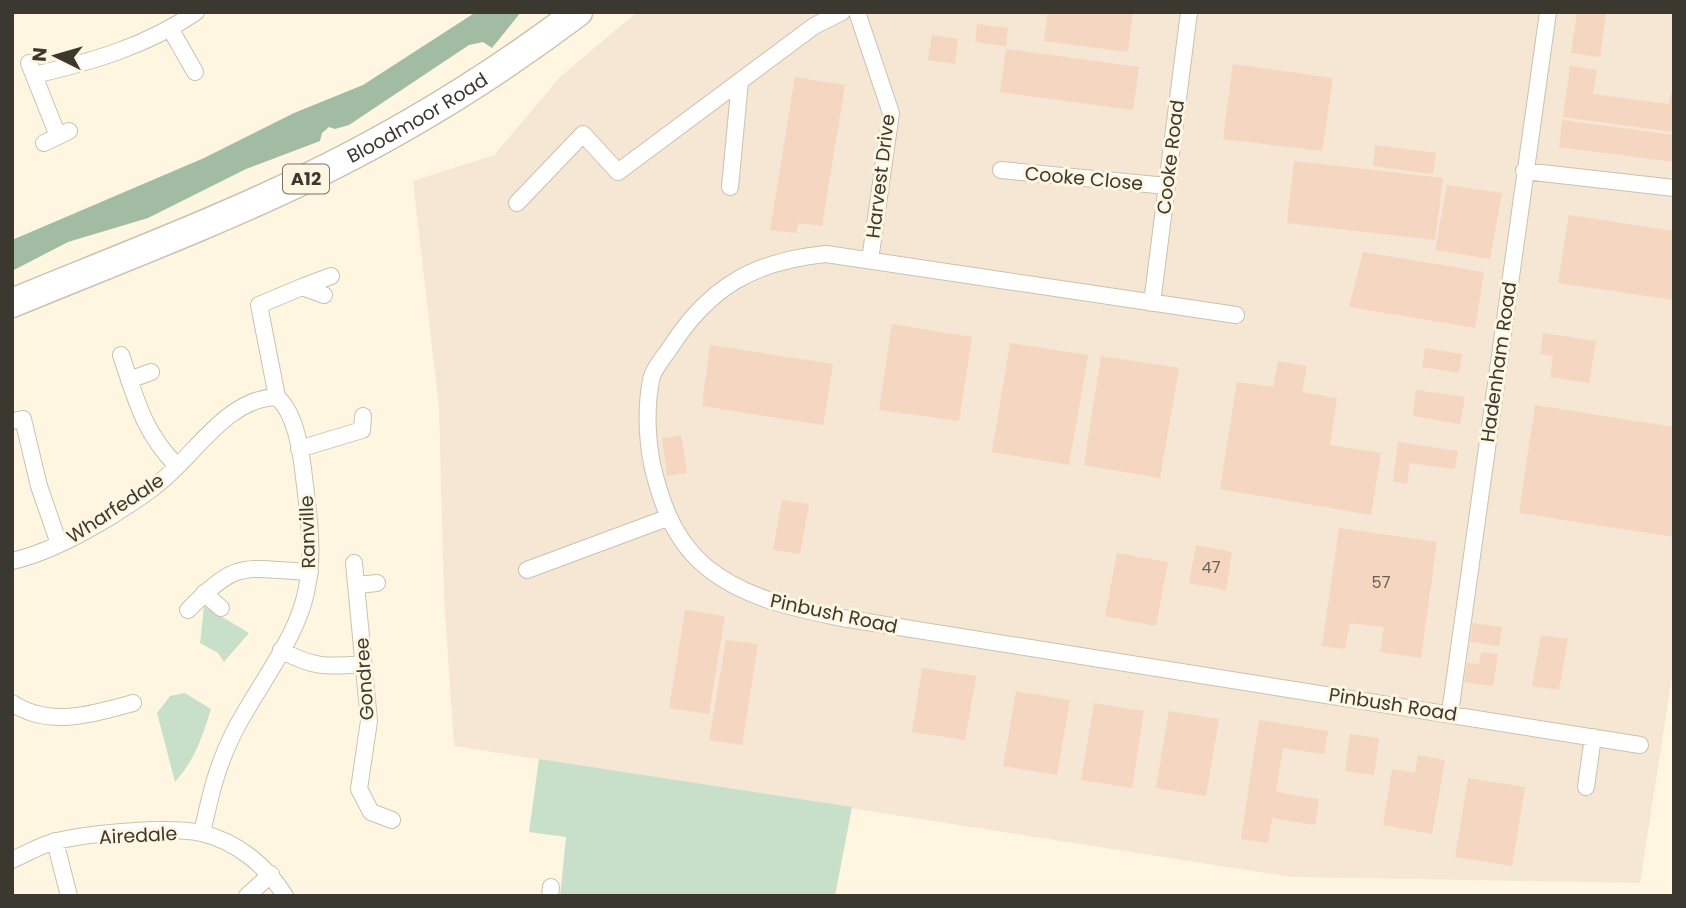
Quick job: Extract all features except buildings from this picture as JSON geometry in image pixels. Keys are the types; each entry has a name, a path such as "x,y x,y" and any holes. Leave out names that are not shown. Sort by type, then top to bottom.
{"highway":[{"name":"Bloodmoor Road","path":"12,303 209,222 338,163 477,83 578,12"}],"street":[{"path":"57,137 31,69 117,53 170,30 196,12"},
{"path":"517,203 583,134 618,172 814,26 842,12"},
{"name":"Harvest Drive","path":"857,12 891,113 870,260"},
{"name":"Cooke Road","path":"1152,303 1189,12"},
{"name":"Hadenham Road","path":"1450,713 1548,12"},
{"path":"170,30 194,73"},
{"path":"730,187 740,80"},
{"name":"Cooke Close","path":"1002,170 1167,186"},
{"path":"1524,171 1674,188"},
{"name":"Pinbush Road","path":"1236,315 826,254 772,263 744,275 718,292 688,320 651,377 648,452 667,518 706,567 773,604 854,620 1640,745"},
{"name":"Ranville","path":"202,833 213,778 234,732 303,606 310,572 311,538 299,449 287,406 277,397 259,305 331,276"},
{"path":"302,287 324,295"},
{"path":"121,355 144,423 156,444 176,465"},
{"path":"129,380 150,372"},
{"name":"Wharfedale","path":"12,561 38,555 60,544 156,486 227,418 260,398 277,397"},
{"path":"19,415 39,485 60,544"},
{"path":"299,449 366,429"},
{"path":"527,570 667,518"},
{"name":"Gondree","path":"354,563 369,721 359,789 368,816 392,820"},
{"path":"188,610 225,575 250,567 310,572"},
{"path":"358,585 377,583"},
{"path":"204,593 221,608"},
{"path":"281,650 305,663 320,667 364,664"},
{"path":"12,703 44,716 69,718 133,703"},
{"path":"1586,787 1593,737"},
{"name":"Airedale","path":"12,860 55,841 165,831 202,833 240,849 271,874 285,896"},
{"path":"55,841 69,896"},
{"path":"247,896 271,874"}],"shaded area":[{"path":"637,12 1674,12 1674,664 1640,883 1291,877 454,746 444,596 439,408 413,181 494,155 560,77"}],"green space":[{"path":"476,12 521,12 492,48 483,42 469,45 349,125 335,129 329,127 322,133 320,141 246,169 148,218 68,242 12,271 12,240 204,158 294,113 363,85"},
{"path":"204,606 249,633 224,662 218,653 200,643"},
{"path":"185,693 211,709 193,757 175,782 157,713 170,696"},
{"path":"539,759 852,807 835,896 560,896 566,837 529,832"}]}
